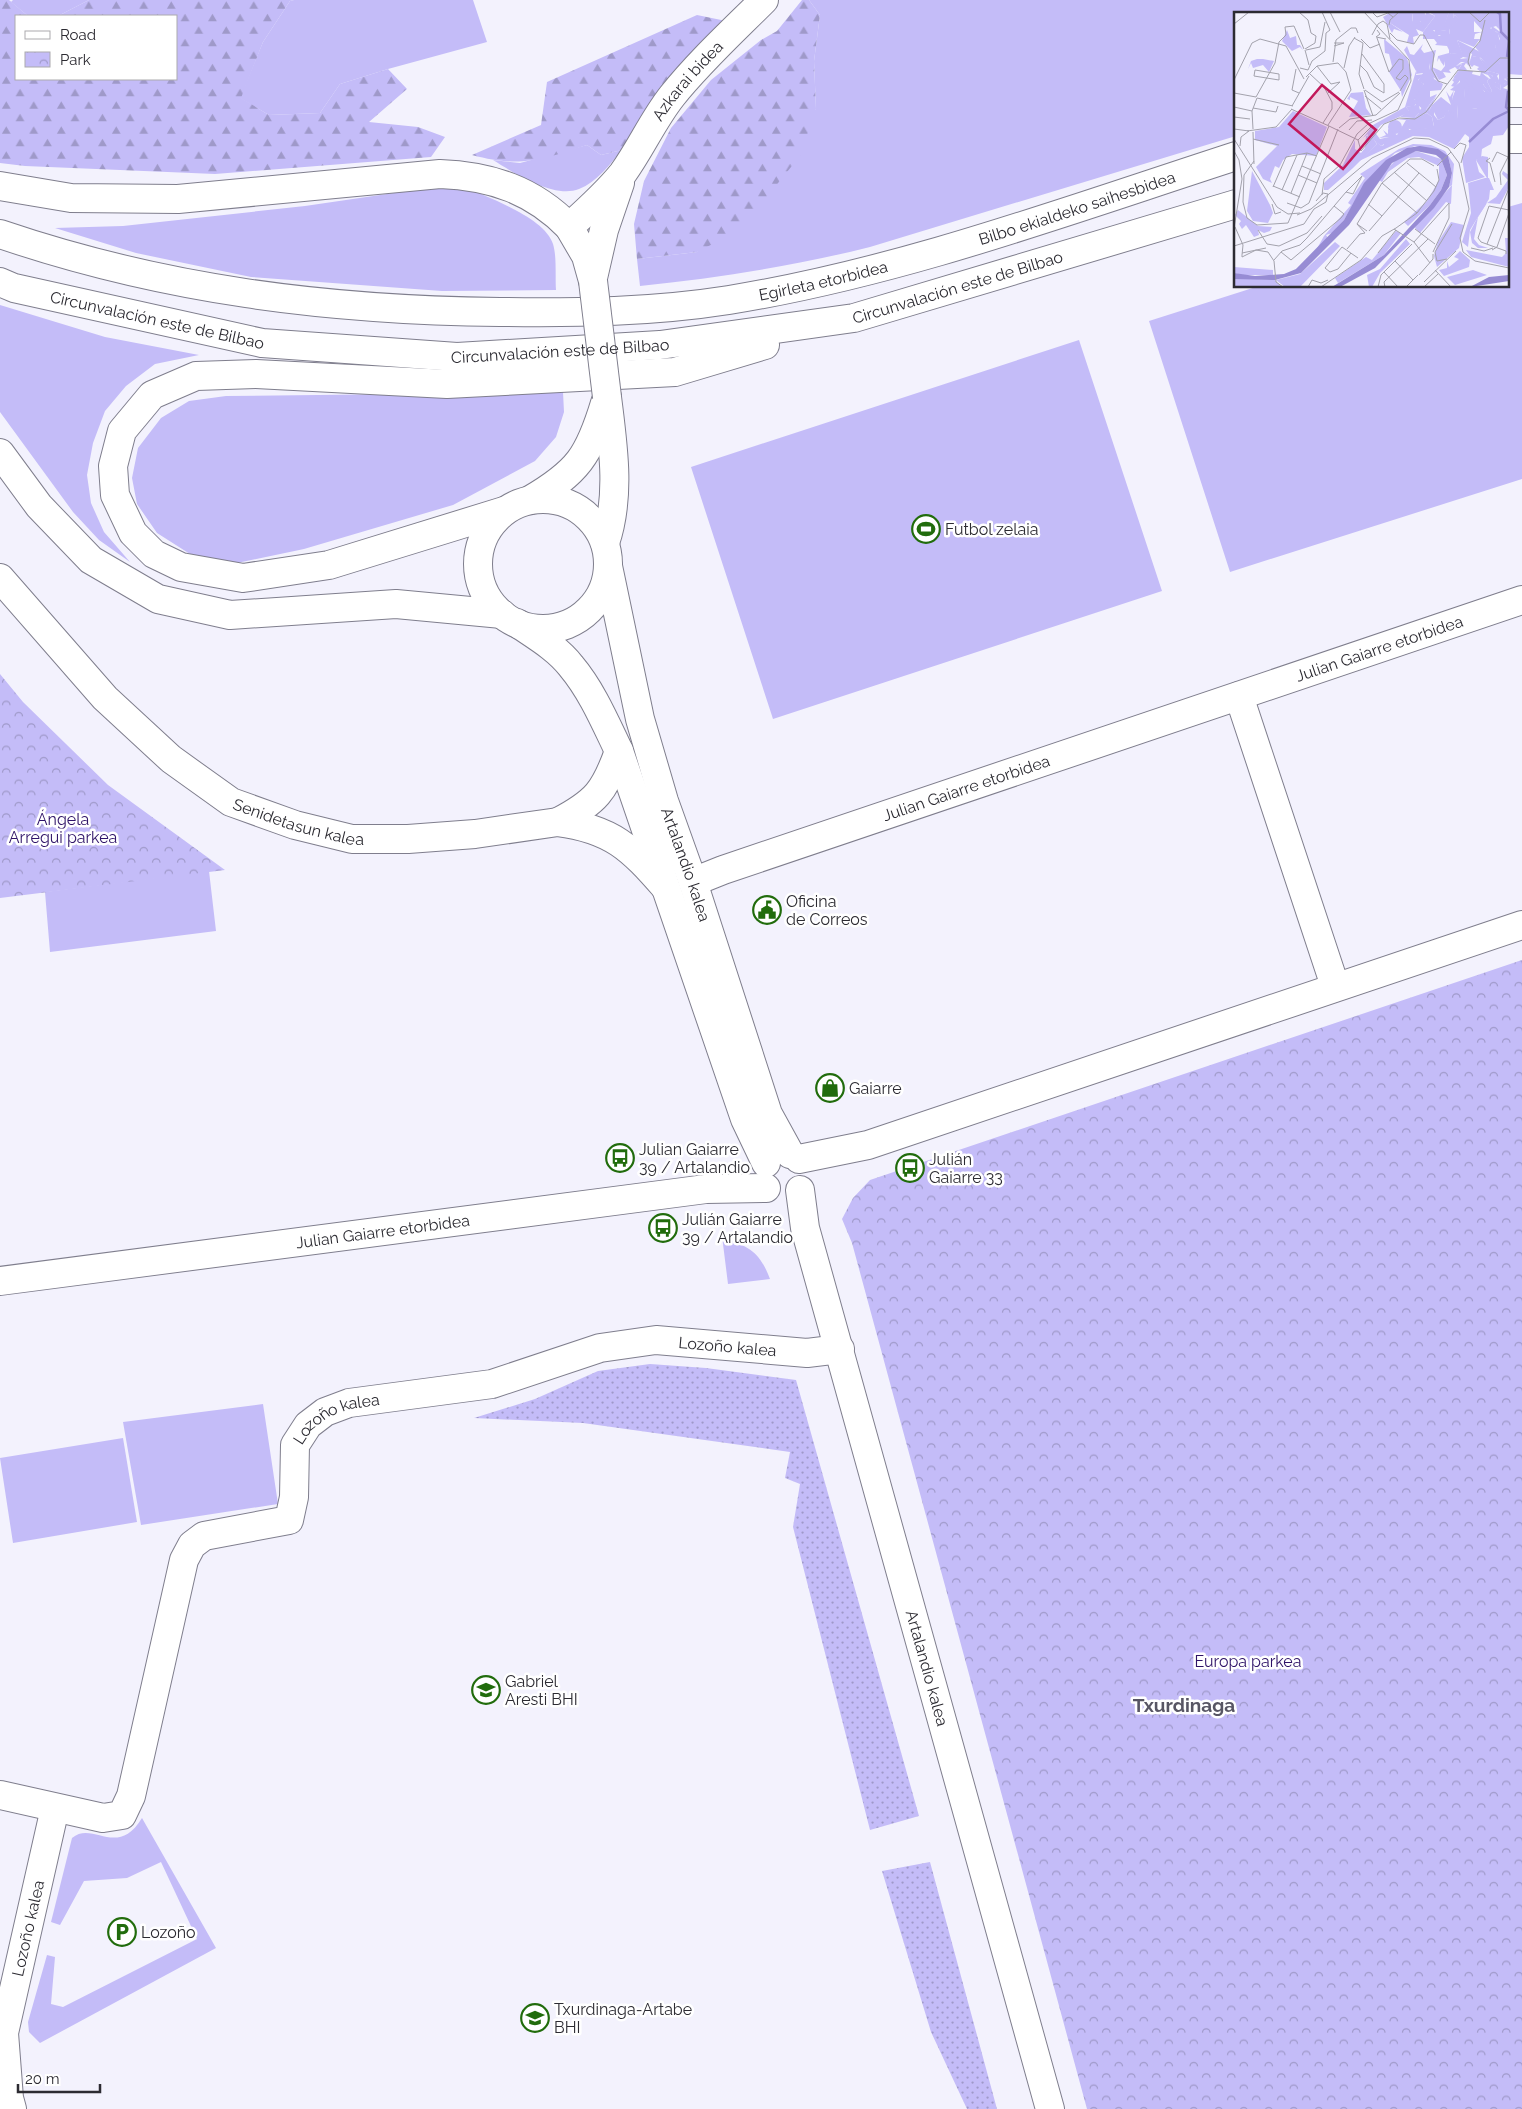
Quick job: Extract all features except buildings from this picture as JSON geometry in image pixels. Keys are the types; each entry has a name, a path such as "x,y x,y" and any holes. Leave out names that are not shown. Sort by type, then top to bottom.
{"street":[{"name":"Azkarai bidea","path":"623,172 648,129 672,96 709,54 764,0"},
{"name":"Bilbo ekialdeko saihesbidea","path":"916,257 1234,157"},
{"path":"569,227 592,207 623,172"},
{"path":"593,281 604,230 623,172"},
{"path":"0,186 72,198 178,199 440,174 468,175 494,180 529,194 556,214 569,227 586,256 593,281 614,471 604,587 594,605 578,619 558,627 537,628 509,618 396,604 230,615 158,599 91,560 39,506 0,453"},
{"name":"Circunvalación este de Bilbao","path":"0,282 14,288 262,343 457,357 660,345 854,318 1115,242 1234,205"},
{"name":"Egirleta etorbidea","path":"0,234 82,260 145,275 261,296 365,308 418,311 598,312 676,307 729,300 847,276 916,257"},
{"path":"607,397 595,434 584,458 554,486 530,500 504,511 329,565 243,578 180,567 154,554 133,533 115,495 113,466 122,431 152,395 196,376 256,374 447,384 675,372 854,318"},
{"path":"530,500 549,499 575,508 596,526 606,554"},
{"path":"504,511 491,525 481,543 478,562 481,581 489,599 509,618"},
{"name":"Artalandio kalea","path":"606,554 640,719 664,801 693,882 768,1114 783,1175 805,1228 1050,2109"},
{"name":"Senidetasun kalea","path":"0,578 105,698 170,759 231,802 295,826 352,839 408,839 475,834 564,822 607,834 635,853 665,887"},
{"name":"Julian Gaiarre etorbidea","path":"693,882 723,870 1239,696 1521,603"},
{"name":"Artalandio kalea","path":"509,618 550,645 571,665 597,705 619,751 745,1119 783,1175"},
{"path":"1239,696 1335,986"},
{"path":"564,822 596,798 610,774 619,751"},
{"name":"Julian Gaiarre etorbidea","path":"0,1281 706,1189 783,1175 1522,924"},
{"name":"Lozoño kalea","path":"0,1794 103,1818 122,1815 131,1796 184,1560 192,1545 204,1536 288,1520 294,1497 295,1445 308,1426 325,1412 349,1403 492,1384 600,1348 656,1340 807,1353 840,1349"},
{"name":"Lozoño kalea","path":"12,2109 9,2098 4,2033 55,1808"}],"green space":[{"path":"0,0 9,0 27,15 15,15 15,80 178,80 178,15 60,15 89,0 294,0 290,1 263,42 241,98 269,115 320,113 340,84 388,69 407,89 369,122 418,127 445,137 431,157 215,174 25,166 0,163"},
{"path":"13,0 89,0 60,15 27,15 11,2"},
{"path":"473,0 487,42 340,84 320,113 269,115 240,98 263,42 290,1"},
{"path":"802,0 809,0 820,15 814,61 816,109 800,156 740,230 697,252 637,259 634,224 644,181 671,128 711,80 761,40 777,31"},
{"path":"809,0 1522,0 1522,75 1510,74 1510,12 1234,12 1234,137 870,247 756,271 640,286 637,259 697,252 816,109 814,61 820,15"},
{"path":"697,15 731,22 650,103 622,150 601,155 587,145 556,155 517,162 472,155 541,125 547,82"},
{"path":"587,145 601,155 622,150 592,182 579,189 569,191 546,188 493,160 520,163"},
{"path":"463,186 514,209 539,225 548,234 554,249 556,290 442,291 251,277 136,253 55,228 123,226 305,206 428,188"},
{"path":"1522,203 1522,479 1230,572 1149,321 1253,288 1510,288 1510,206"},
{"path":"0,305 105,337 199,355 155,364 126,386 105,411 93,443 87,475 91,503 104,532 130,562 99,540 73,512 0,412"},
{"name":"Futbol zelaia","path":"1079,340 1162,591 773,719 691,467"},
{"path":"563,392 564,412 556,437 535,461 453,505 304,549 237,563 190,554 157,533 137,504 132,478 138,448 161,418 189,401 226,396"},
{"name":"Ángela Arregui parkea","path":"0,674 23,702 108,785 225,870 0,898"},
{"path":"209,871 216,931 50,952 45,892"},
{"name":"Europa parkea","path":"1522,960 1522,2109 1087,2109 852,1243 842,1219 853,1198 870,1180"},
{"path":"722,1236 752,1251 762,1262 770,1279 728,1284"},
{"path":"650,1364 706,1368 796,1380 919,1816 870,1830 793,1527 800,1484 785,1478 790,1452 583,1423 474,1418 535,1399 598,1371"},
{"path":"263,1404 278,1504 141,1525 123,1422"},
{"path":"123,1438 137,1522 13,1543 0,1458"},
{"path":"142,1818 216,1948 40,2043 29,2032 28,2022 47,1955 55,1957 51,2004 63,2007 197,1939 161,1862 127,1878 84,1881 60,1925 51,1922 72,1838 88,1833 114,1838 123,1836 133,1830"},
{"path":"930,1862 997,2109 967,2109 931,2032 882,1871"}],"place":[{"name":"Futbol zelaia","path":"926,529"},
{"name":"Oficina de Correos","path":"767,910"},
{"name":"Gaiarre","path":"830,1088"},
{"name":"Julian Gaiarre 39 / Artalandio","path":"620,1158"},
{"name":"Julián Gaiarre 33","path":"910,1168"},
{"name":"Julián Gaiarre 39 / Artalandio","path":"663,1228"},
{"name":"Gabriel Aresti BHI","path":"486,1690"},
{"name":"Lozoño","path":"122,1932"},
{"name":"Txurdinaga-Artabe BHI","path":"535,2018"}],"district":[{"name":"Txurdinaga","path":"1184,1705"}]}
